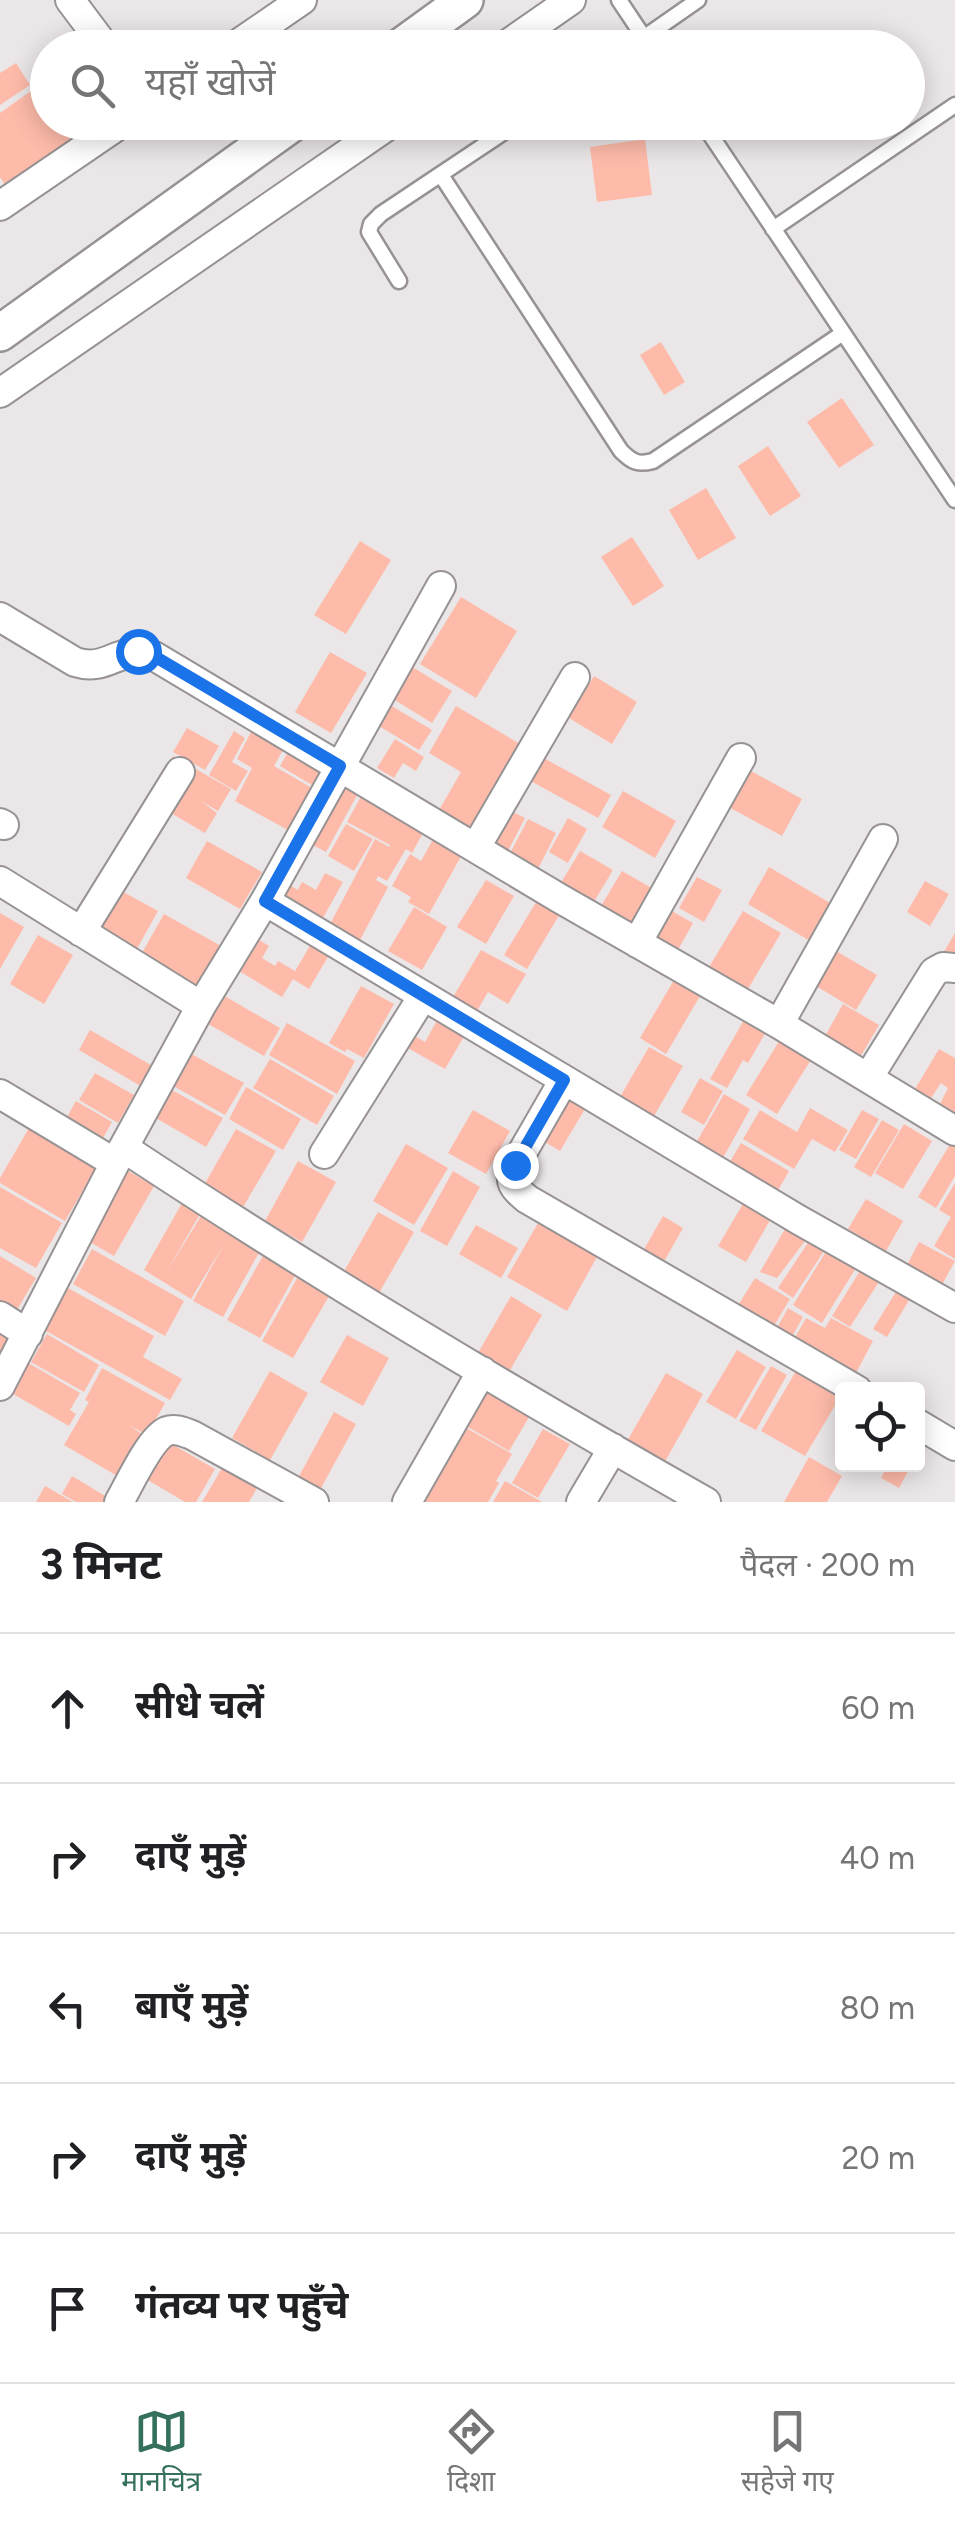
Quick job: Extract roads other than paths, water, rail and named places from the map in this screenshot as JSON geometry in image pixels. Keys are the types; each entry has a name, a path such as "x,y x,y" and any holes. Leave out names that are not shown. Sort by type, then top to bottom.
{"street":[{"path":"70,0 92,30"},
{"path":"424,30 465,0"},
{"path":"528,30 571,0"},
{"path":"253,30 282,5"},
{"path":"0,206 96,140"},
{"path":"0,333 269,140"},
{"path":"0,393 367,140"},
{"path":"0,1386 201,1006 265,901 441,586"},
{"path":"0,617 85,665 138,651 154,656 955,1131"},
{"path":"476,848 574,676"},
{"path":"637,943 740,758"},
{"path":"81,932 180,772"},
{"path":"779,1024 882,840"},
{"path":"0,881 201,1006"},
{"path":"265,901 955,1308"},
{"path":"868,1078 934,972 943,967 955,968"},
{"path":"324,1154 423,996"},
{"path":"564,1080 510,1175 512,1186 527,1199 843,1382"},
{"path":"0,1094 234,1221 706,1502"},
{"path":"0,1316 28,1334"},
{"path":"407,1502 482,1371"},
{"path":"925,1428 955,1446"},
{"path":"119,1502 155,1440 166,1431 177,1430 314,1502"},
{"path":"581,1502 614,1448"}],"lane":[{"path":"619,0 640,30"},
{"path":"662,30 698,0"},
{"path":"925,125 955,105"},
{"path":"398,282 369,232 372,224 381,214 493,140"},
{"path":"714,140 955,500"},
{"path":"773,229 904,140"},
{"path":"441,176 610,435 631,461 653,461 843,333"}]}
